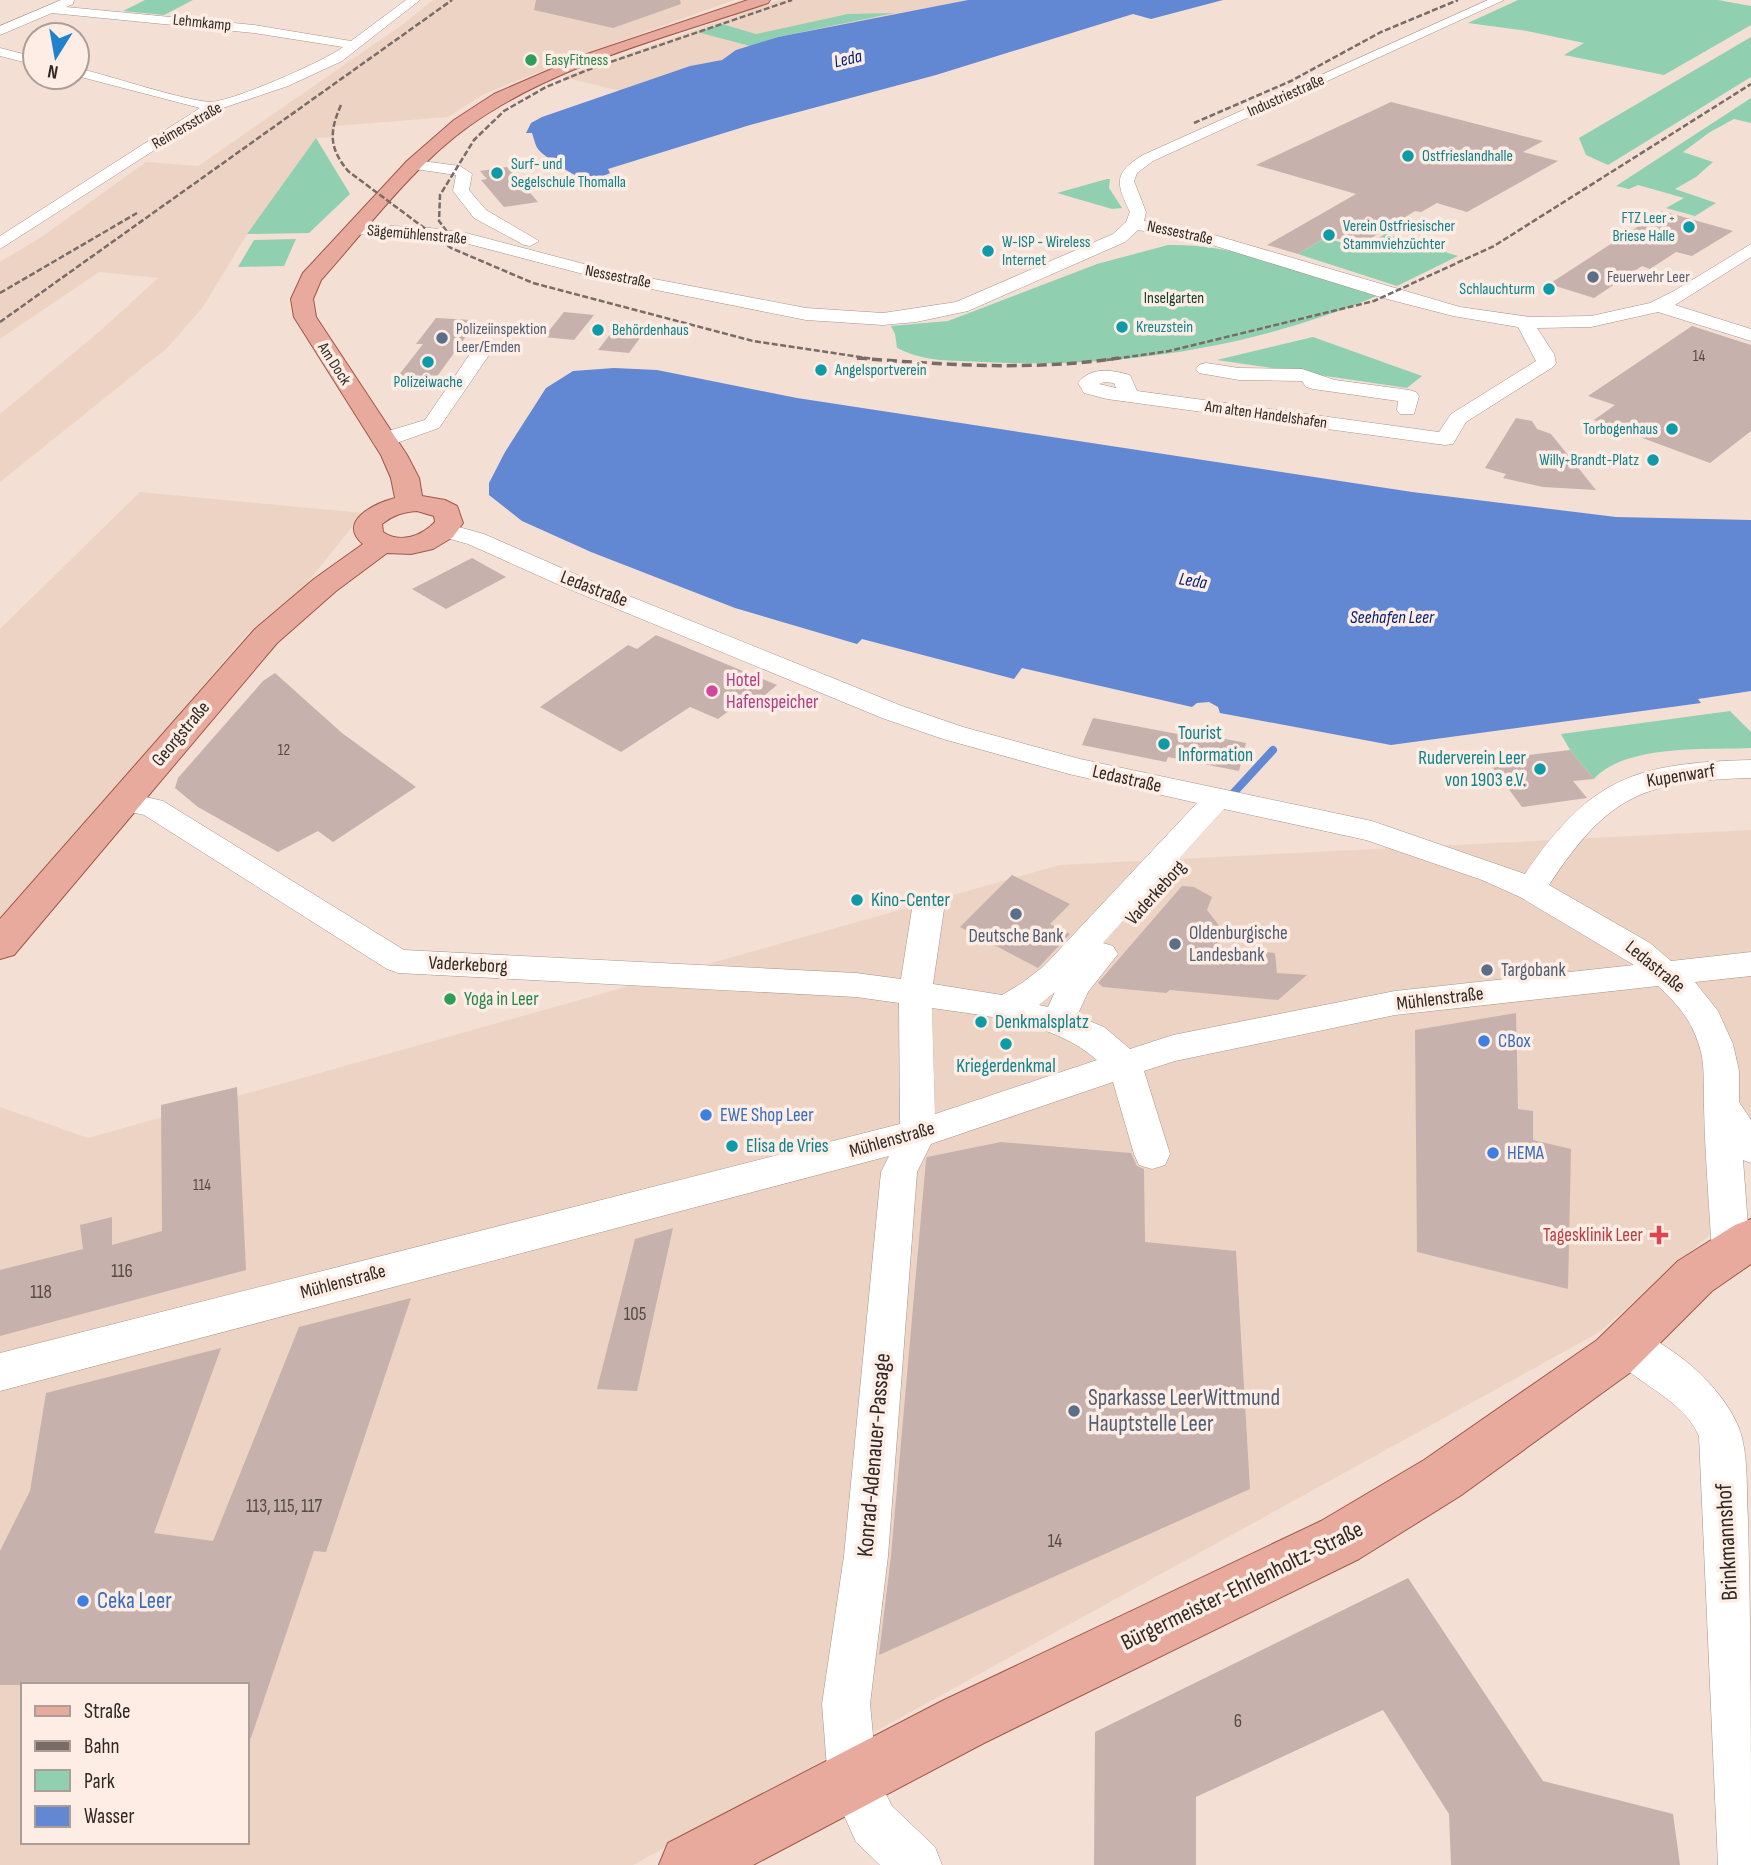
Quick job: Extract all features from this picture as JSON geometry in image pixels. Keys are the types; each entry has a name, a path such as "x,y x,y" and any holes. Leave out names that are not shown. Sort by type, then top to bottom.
{"main road":[{"name":"Sägemühlenstraße","path":"353,229 414,165 460,124 523,85 644,38 763,0"},
{"name":"Am Dock","path":"353,229 311,278 302,299 303,308 311,328 401,467 410,503"},
{"path":"410,503 429,504 444,510 450,519 444,530 436,537 416,544 382,543 369,535 368,523 387,509 410,503"},
{"name":"Georgstraße","path":"0,945 267,636 297,608 382,543"},
{"name":"Bürgermeister-Ehrlenholtz-Straße","path":"690,1865 963,1722 1340,1540 1382,1516 1516,1428 1627,1345 1681,1288 1741,1246"}],"street":[{"path":"0,31 71,0"},
{"name":"Reimersstraße","path":"0,244 212,107 309,72 353,45 414,0"},
{"name":"Industriestraße","path":"1135,224 1138,212 1125,186 1125,178 1138,164 1498,0"},
{"name":"Lehmkamp","path":"50,9 254,29 353,45"},
{"path":"0,52 21,57"},
{"path":"91,76 212,107"},
{"name":"Sägemühlenstraße","path":"414,165 460,171 464,174 461,191 480,214 530,241"},
{"name":"Nessestraße","path":"565,266 776,310 836,317 899,318 961,307 1092,251 1119,238 1135,224 1206,237 1434,307 1523,320 1606,319 1658,306 1674,299 1751,249"},
{"name":"Sägemühlenstraße","path":"353,229 430,233 466,238 565,266"},
{"path":"1658,306 1751,335"},
{"name":"Am alten Handelshafen","path":"1129,396 1445,439 1458,418 1546,363 1544,354 1523,320"},
{"path":"383,440 432,424 479,355"},
{"path":"1206,369 1249,375 1289,374 1320,379 1322,384 1409,396 1403,433"},
{"path":"1406,410 1458,418"},
{"name":"Ledastraße","path":"444,530 476,539 573,582 904,716 1079,768 1372,831 1452,857 1531,889 1616,937 1666,973 1690,996 1706,1020 1716,1044 1722,1072 1721,1104 1741,1246"},
{"name":"Kupenwarf","path":"1531,889 1551,857 1576,827 1598,804 1613,795 1648,780 1674,774 1751,769"},
{"name":"Vaderkeborg","path":"1065,980 1228,800"},
{"name":"Vaderkeborg","path":"124,801 153,808 398,961 787,979 915,993 1006,1008 1057,1022 1092,1036 1125,1065"},
{"path":"918,1134 915,993 928,909"},
{"name":"Mühlenstraße","path":"0,1372 918,1134 1185,1046 1395,1003 1751,964"},
{"path":"1006,1008 1065,980"},
{"path":"1057,1022 1065,980"},
{"path":"1125,1065 1152,1154"},
{"path":"1721,1104 1751,1148"},
{"name":"Konrad-Adenauer-Passage","path":"853,1780 846,1704 866,1556 898,1171 918,1134"},
{"name":"Brinkmannshof","path":"1627,1345 1681,1384 1699,1402 1718,1429 1723,1461 1743,1865"},
{"path":"853,1780 874,1824 917,1865"}],"shaded area":[{"path":"433,0 734,0 484,94 448,117 335,126 334,137 316,138 247,234 203,307 167,348 0,482 0,414 99,332 158,278 99,272 0,339 0,262 43,236 146,162 198,166 402,25"},
{"path":"779,0 968,0 778,37 736,50 722,60 690,66 620,91 563,77"},
{"path":"140,492 363,513 304,587 248,633 0,922 0,629"},
{"path":"1751,830 1751,1146 1706,1152 1712,1233 1598,1333 633,1865 0,1865 0,1107 88,1138 1060,865"}],"green space":[{"path":"145,0 193,0 164,15 123,11"},
{"path":"1518,0 1718,0 1751,6 1751,25 1664,75 1564,55 1584,43 1527,31 1468,23"},
{"path":"894,13 778,37 750,46 697,32 722,24 756,34 848,14"},
{"path":"1751,37 1751,77 1608,165 1586,155 1579,138"},
{"path":"1751,98 1751,123 1734,119 1710,132 1683,152 1713,162 1696,177 1675,189 1716,203 1695,216 1666,208 1684,198 1638,185 1629,189 1616,186"},
{"path":"316,138 350,194 309,233 247,234"},
{"path":"1110,179 1109,188 1122,208 1112,209 1057,193"},
{"path":"1385,234 1458,256 1397,286 1298,254 1325,238 1363,248"},
{"path":"296,239 284,266 238,267 254,240"},
{"name":"Inselgarten","path":"1168,245 1221,249 1248,255 1379,295 1332,313 1236,341 1136,358 1035,363 951,361 919,356 897,348 891,326 948,321 1097,264"},
{"path":"1313,337 1422,376 1407,388 1217,360"},
{"path":"1730,711 1751,732 1751,748 1690,749 1645,754 1608,768 1594,779 1570,750 1561,734"}],"water":[{"name":"Leda","path":"968,0 1223,0 1151,19 1133,14 936,75 750,125 608,169 610,173 589,180 554,162 538,149 532,133 526,133 531,123 542,117 690,66 722,60 736,50 778,37"},
{"name":"Seehafen Leer","path":"614,368 657,370 797,398 1412,492 1616,517 1751,520 1751,691 1698,699 1701,703 1391,745 1220,713 1218,707 1209,702 1197,703 1192,707 1022,668 1014,679 862,639 857,644 735,608 591,552 522,521 489,495 489,483 505,452 546,388 573,371"}],"building":[{"path":"536,0 680,0 681,4 613,28 534,10"},
{"name":"Ostfrieslandhalle","path":"1391,102 1543,141 1523,152 1558,161 1467,212 1437,203 1421,212 1415,211 1360,245 1328,236 1298,254 1267,245 1356,194 1256,165"},
{"path":"507,167 538,202 504,207 481,180 487,179 480,171"},
{"path":"1662,211 1733,231 1692,256 1676,252 1650,269 1642,266 1594,298 1549,284"},
{"path":"564,312 594,315 574,340 544,337"},
{"name":"Polizeiwache","path":"436,318 472,320 462,335 467,335 433,382 395,380 423,344 416,344"},
{"path":"618,324 648,327 629,353 598,350"},
{"path":"1692,326 1751,345 1751,431 1710,463 1594,420 1615,405 1588,396"},
{"path":"1516,418 1532,421 1537,429 1551,434 1596,490 1543,487 1503,478 1506,474 1485,468"},
{"path":"472,558 506,577 446,609 412,589"},
{"name":"Hotel Hafenspeicher","path":"656,635 777,685 748,709 738,704 718,719 690,707 621,752 540,707 628,645 637,649"},
{"path":"275,673 342,733 416,787 333,842 318,831 278,852 198,807 175,788 178,778 263,681"},
{"name":"Tourist Information","path":"1093,718 1183,735 1184,731 1246,743 1239,771 1168,757 1166,762 1082,745"},
{"name":"Ruderverein Leer von 1903 e.V.","path":"1570,750 1594,779 1573,781 1587,798 1522,807 1487,760"},
{"name":"Deutsche Bank","path":"1012,875 1070,904 1050,924 1070,934 1038,968 960,927"},
{"name":"Oldenburgische Landesbank","path":"1182,886 1194,887 1212,897 1207,910 1221,928 1219,948 1275,953 1277,973 1307,975 1278,1000 1170,990 1166,993 1103,987 1098,983"},
{"name":"HEMA","path":"1516,1013 1518,1109 1533,1111 1533,1140 1571,1149 1568,1289 1417,1252 1415,1030"},
{"path":"237,1087 246,1270 0,1336 0,1270 83,1249 80,1225 112,1217 112,1245 162,1231 161,1105"},
{"name":"Sparkasse LeerWittmund Hauptstelle Leer","path":"1001,1142 1131,1153 1137,1166 1144,1169 1145,1242 1236,1251 1250,1489 879,1655 891,1556 926,1160 927,1157"},
{"path":"673,1228 637,1391 597,1389 635,1239"},
{"path":"411,1298 326,1552 314,1551 251,1738 248,1737 248,1683 0,1685 0,1551 30,1491 46,1393 221,1348 154,1533 213,1541 299,1327"},
{"path":"1408,1578 1543,1781 1673,1814 1680,1865 1451,1865 1449,1814 1383,1710 1196,1797 1196,1865 1094,1865 1095,1732"}],"waterway":[{"path":"1227,800 1273,750"}],"railway":[{"path":"0,322 452,0"},
{"path":"457,245 439,221 440,195 474,140 504,111 546,87 590,69 792,0"},
{"path":"1194,123 1291,81 1381,32 1458,0"},
{"path":"1107,360 1169,351 1374,301 1494,246 1751,84"},
{"path":"341,105 334,123 333,140 337,155 348,171 451,248 533,283 753,341 875,359"},
{"path":"0,293 137,213"},
{"path":"857,358 875,359"},
{"path":"875,359 1021,366 1119,358"},
{"path":"875,359 880,360"}],"place":[{"name":"EasyFitness","path":"531,60"},
{"name":"Ostfrieslandhalle","path":"1408,156"},
{"name":"Surf- und Segelschule Thomalla","path":"497,173"},
{"name":"FTZ Leer - Briese Halle","path":"1689,227"},
{"name":"Verein Ostfriesischer Stammviehzüchter","path":"1329,235"},
{"name":"W-ISP - Wireless Internet","path":"988,251"},
{"name":"Feuerwehr Leer","path":"1593,277"},
{"name":"Schlauchturm","path":"1549,289"},
{"name":"Kreuzstein","path":"1122,327"},
{"name":"Behördenhaus","path":"598,330"},
{"name":"Polizeiinspektion Leer/Emden","path":"442,338"},
{"name":"Polizeiwache","path":"428,362"},
{"name":"Angelsportverein","path":"821,370"},
{"name":"Torbogenhaus","path":"1672,429"},
{"name":"Willy-Brandt-Platz","path":"1653,460"},
{"name":"Hotel Hafenspeicher","path":"712,691"},
{"name":"Tourist Information","path":"1164,744"},
{"name":"Ruderverein Leer von 1903 e.V.","path":"1540,769"},
{"name":"Kino-Center","path":"857,900"},
{"name":"Deutsche Bank","path":"1016,914"},
{"name":"Oldenburgische Landesbank","path":"1175,944"},
{"name":"Targobank","path":"1487,970"},
{"name":"Yoga in Leer","path":"450,999"},
{"name":"Denkmalsplatz","path":"981,1022"},
{"name":"CBox","path":"1484,1041"},
{"name":"Kriegerdenkmal","path":"1006,1044"},
{"name":"EWE Shop Leer","path":"706,1115"},
{"name":"Elisa de Vries","path":"732,1146"},
{"name":"HEMA","path":"1493,1153"},
{"name":"Tagesklinik Leer","path":"1659,1235"},
{"name":"Sparkasse LeerWittmund Hauptstelle Leer","path":"1074,1411"},
{"name":"Ceka Leer","path":"83,1601"}]}
